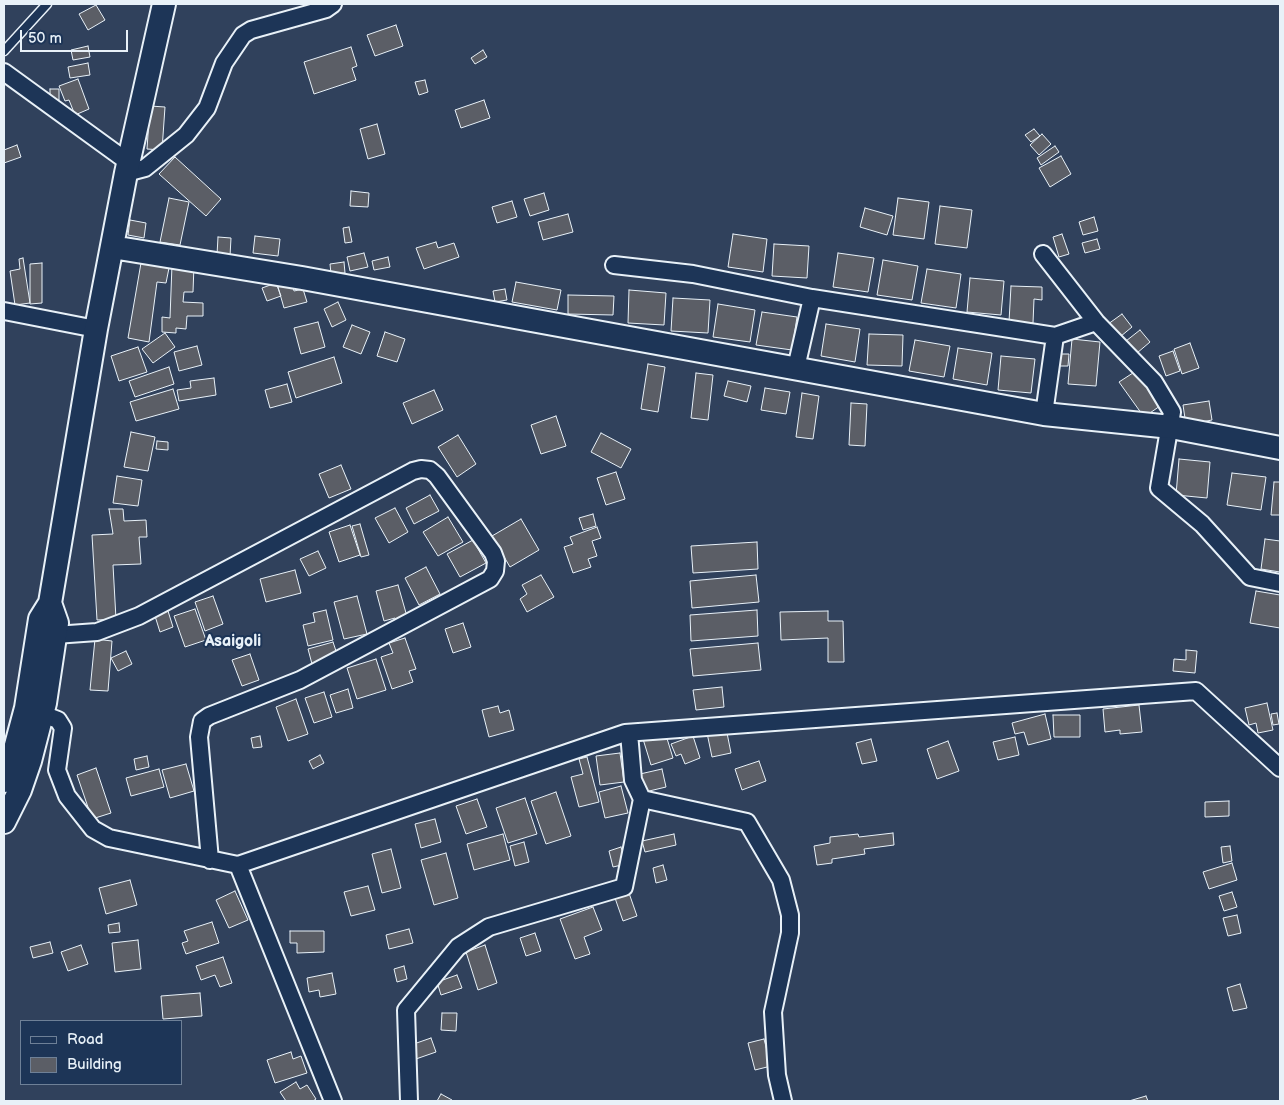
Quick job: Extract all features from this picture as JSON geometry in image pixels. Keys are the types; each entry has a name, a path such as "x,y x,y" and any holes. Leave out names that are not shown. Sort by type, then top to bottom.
{"street":[{"path":"4,822 20,790 30,761 40,619 50,603 96,328 127,168 164,4"},
{"path":"4,72 127,168 145,168 186,135 207,108 224,63 243,35 251,30 326,8 333,4"},
{"path":"112,246 302,278 1044,414 1171,427 1280,448"},
{"path":"1042,254 1096,322 1154,382 1172,412 1171,427 1159,488 1202,524 1250,577 1280,583"},
{"path":"614,265 693,274 812,298 1055,336 1096,322"},
{"path":"796,368 812,298"},
{"path":"4,311 96,328"},
{"path":"1044,414 1055,336"},
{"path":"55,635 97,632 139,616 413,471 421,469 430,470 437,476 493,553 496,561 495,571 490,579 300,680 209,716 202,721 199,737 210,860"},
{"path":"4,781 34,710 55,635 57,623 50,603"},
{"path":"34,710 58,720 63,728 57,770 67,796 92,829 109,838 238,865 629,733 1196,691 1280,768"},
{"path":"410,1101 406,1010 458,947 488,927 624,887 642,798 633,780 629,733"},
{"path":"642,798 747,822 780,880 790,914 790,933 773,1012 777,1075 783,1101"},
{"path":"238,865 333,1101"}],"lane":[{"path":"4,51 47,4"}],"building":[{"path":"96,5 105,20 88,30 79,14"},
{"path":"396,25 403,46 375,56 367,35"},
{"path":"88,46 90,57 73,60 71,50"},
{"path":"351,47 357,66 352,68 356,80 314,94 304,62"},
{"path":"483,50 487,57 475,64 471,58"},
{"path":"88,63 90,75 70,78 68,67"},
{"path":"78,79 89,109 75,115 69,100 65,101 59,86"},
{"path":"425,80 428,92 419,95 415,82"},
{"path":"50,89 59,89 59,100 50,100"},
{"path":"484,100 490,118 461,128 455,110"},
{"path":"150,106 165,107 162,150 147,149"},
{"path":"377,124 385,154 368,159 360,129"},
{"path":"1034,129 1040,136 1031,142 1025,135"},
{"path":"1042,134 1051,144 1039,155 1030,145"},
{"path":"17,145 21,157 4,163 4,150"},
{"path":"1055,146 1059,152 1041,165 1037,158"},
{"path":"1061,156 1071,174 1050,187 1039,168"},
{"path":"175,157 221,199 206,216 159,174"},
{"path":"351,191 369,193 368,207 350,206"},
{"path":"544,193 549,210 530,216 524,199"},
{"path":"169,198 189,202 180,245 160,242"},
{"path":"898,198 929,202 924,239 893,235"},
{"path":"512,201 517,217 497,223 492,207"},
{"path":"940,206 972,210 967,248 935,244"},
{"path":"865,208 893,216 887,235 860,227"},
{"path":"568,214 573,232 543,240 538,222"},
{"path":"1094,217 1098,231 1083,235 1079,222"},
{"path":"130,220 146,223 144,238 128,235"},
{"path":"349,227 352,242 345,243 343,228"},
{"path":"733,234 767,239 763,272 728,267"},
{"path":"1062,234 1069,254 1059,257 1053,237"},
{"path":"255,236 280,239 278,256 253,253"},
{"path":"218,237 231,238 230,256 217,255"},
{"path":"1097,239 1100,249 1085,253 1082,243"},
{"path":"436,242 438,248 454,243 459,257 424,269 416,248"},
{"path":"774,244 809,246 807,278 772,276"},
{"path":"364,253 368,267 350,271 347,257"},
{"path":"838,253 874,258 868,292 833,287"},
{"path":"388,257 390,267 374,270 372,261"},
{"path":"23,258 30,303 15,305 10,271 20,269 19,259"},
{"path":"883,260 918,266 912,300 877,295"},
{"path":"344,262 345,273 331,274 330,264"},
{"path":"42,263 42,303 30,304 30,264"},
{"path":"141,263 169,268 166,283 157,282 149,342 128,338"},
{"path":"172,265 194,265 193,292 184,292 183,302 203,303 203,316 187,316 186,329 176,328 176,333 162,332 162,317 170,318"},
{"path":"927,269 961,274 956,308 921,303"},
{"path":"970,278 1004,281 1001,315 967,312"},
{"path":"516,282 561,290 557,310 512,302"},
{"path":"276,283 281,296 267,301 262,288"},
{"path":"292,283 294,291 303,289 307,302 284,308 278,287"},
{"path":"1011,286 1042,287 1042,300 1034,299 1033,323 1009,322"},
{"path":"505,289 507,300 495,302 493,291"},
{"path":"629,290 666,293 664,325 628,323"},
{"path":"568,295 614,296 613,315 568,314"},
{"path":"673,298 710,300 708,333 671,331"},
{"path":"338,302 346,320 332,327 324,309"},
{"path":"718,304 755,310 750,342 713,337"},
{"path":"762,312 797,317 792,350 756,345"},
{"path":"1122,314 1132,327 1115,341 1104,327"},
{"path":"318,322 325,347 301,354 294,328"},
{"path":"826,324 860,329 855,362 821,356"},
{"path":"352,325 370,332 361,354 343,347"},
{"path":"1140,330 1150,342 1137,353 1126,341"},
{"path":"385,332 405,339 397,362 377,356"},
{"path":"165,333 175,347 153,363 142,349"},
{"path":"869,334 903,335 902,366 867,365"},
{"path":"1072,339 1100,342 1096,386 1068,384"},
{"path":"915,340 950,346 944,377 909,371"},
{"path":"1190,343 1199,368 1182,374 1174,349"},
{"path":"197,346 202,365 179,371 174,352"},
{"path":"138,347 147,372 119,381 111,356"},
{"path":"958,348 992,353 987,385 953,379"},
{"path":"1173,351 1180,371 1166,376 1159,356"},
{"path":"1059,354 1069,354 1068,366 1059,366"},
{"path":"1001,356 1035,359 1031,393 998,390"},
{"path":"334,357 342,383 296,398 288,372"},
{"path":"648,364 665,367 658,412 641,409"},
{"path":"169,367 174,384 135,397 129,381"},
{"path":"1136,371 1160,406 1144,417 1119,382"},
{"path":"696,373 713,375 708,420 691,418"},
{"path":"214,378 216,395 179,401 177,390 191,388 190,381"},
{"path":"728,381 751,386 747,402 724,396"},
{"path":"287,384 292,402 270,408 265,390"},
{"path":"765,388 790,392 786,414 761,410"},
{"path":"173,389 179,409 136,421 130,402"},
{"path":"434,390 443,410 412,424 403,403"},
{"path":"802,393 819,396 813,439 796,437"},
{"path":"1209,401 1212,420 1186,425 1183,405"},
{"path":"851,403 867,404 865,446 849,445"},
{"path":"556,416 566,446 541,454 531,425"},
{"path":"131,432 155,437 148,471 124,467"},
{"path":"601,433 631,449 621,468 591,452"},
{"path":"458,435 476,464 457,477 438,447"},
{"path":"157,441 168,442 168,450 156,449"},
{"path":"1179,459 1210,462 1207,498 1176,495"},
{"path":"341,465 351,489 329,498 319,474"},
{"path":"616,472 625,499 606,505 597,478"},
{"path":"1232,473 1266,477 1261,510 1227,505"},
{"path":"117,476 142,480 138,506 113,503"},
{"path":"1274,482 1280,482 1280,515 1271,515"},
{"path":"430,495 439,511 414,524 406,508"},
{"path":"395,508 408,532 389,543 375,518"},
{"path":"109,509 123,509 124,521 146,520 147,537 139,537 141,564 113,565 116,619 97,620 92,535 113,534"},
{"path":"593,514 596,526 583,530 579,518"},
{"path":"448,517 463,542 438,556 423,532"},
{"path":"521,519 539,550 510,567 492,536"},
{"path":"360,524 369,555 361,557 352,526"},
{"path":"350,525 360,555 339,562 329,532"},
{"path":"597,527 601,538 592,541 597,556 588,559 591,567 573,573 564,547 573,544 570,537"},
{"path":"1265,539 1280,541 1280,572 1261,569"},
{"path":"473,540 486,563 460,577 447,554"},
{"path":"757,542 758,569 693,573 691,546"},
{"path":"318,551 326,568 309,576 300,559"},
{"path":"426,567 440,594 419,605 405,578"},
{"path":"295,570 301,593 266,602 260,579"},
{"path":"541,575 554,597 527,612 520,599 527,594 522,585"},
{"path":"756,575 759,602 692,608 690,581"},
{"path":"398,585 408,620 397,623 395,618 384,621 376,591"},
{"path":"1256,591 1280,595 1280,628 1250,623"},
{"path":"213,596 223,624 205,631 195,602"},
{"path":"357,596 367,634 344,639 334,602"},
{"path":"195,609 206,640 185,647 174,616"},
{"path":"326,610 333,640 308,646 303,625 315,622 313,613"},
{"path":"757,610 758,636 691,641 690,615"},
{"path":"168,611 173,627 160,632 155,616"},
{"path":"828,611 828,621 843,621 844,662 828,662 828,638 781,640 780,612"},
{"path":"463,623 471,647 453,653 445,629"},
{"path":"405,638 416,669 409,671 413,682 392,689 381,657 393,653 389,643"},
{"path":"95,639 112,641 108,691 90,690"},
{"path":"333,642 338,657 312,664 308,649"},
{"path":"758,643 761,670 693,676 690,649"},
{"path":"1186,650 1197,651 1195,673 1173,671 1174,659 1186,660"},
{"path":"126,651 132,664 118,671 111,658"},
{"path":"250,654 259,680 242,686 232,660"},
{"path":"376,659 386,690 357,699 347,668"},
{"path":"722,687 724,707 696,710 693,690"},
{"path":"348,689 353,708 336,713 330,695"},
{"path":"324,692 332,717 314,723 305,698"},
{"path":"296,699 308,734 288,741 276,707"},
{"path":"1267,703 1273,730 1258,733 1256,723 1249,725 1245,708"},
{"path":"1139,705 1142,732 1120,734 1120,730 1105,732 1103,709"},
{"path":"498,706 500,713 509,710 514,730 489,737 482,710"},
{"path":"1277,713 1279,724 1273,725 1271,714"},
{"path":"1045,714 1051,739 1028,745 1024,732 1015,734 1012,723"},
{"path":"1053,715 1080,715 1080,737 1054,737"},
{"path":"726,728 731,753 712,757 707,733"},
{"path":"665,732 673,758 651,765 643,739"},
{"path":"260,736 262,747 253,748 251,738"},
{"path":"693,736 700,758 685,764 681,754 676,756 671,744"},
{"path":"1015,737 1019,755 998,760 993,742"},
{"path":"871,739 877,761 862,764 856,743"},
{"path":"948,741 959,771 937,779 927,749"},
{"path":"620,753 624,782 600,785 596,756"},
{"path":"320,755 324,763 313,769 309,761"},
{"path":"147,756 149,767 136,770 134,759"},
{"path":"587,757 599,802 579,807 571,777 583,774 579,759"},
{"path":"759,761 766,781 742,790 735,769"},
{"path":"186,764 194,791 170,798 162,770"},
{"path":"96,768 111,813 92,819 77,775"},
{"path":"159,769 164,787 131,796 126,778"},
{"path":"662,769 666,787 645,792 640,774"},
{"path":"621,786 628,813 605,818 599,792"},
{"path":"556,792 571,836 546,844 531,801"},
{"path":"525,798 537,834 508,843 496,808"},
{"path":"477,799 487,827 466,834 456,806"},
{"path":"1229,801 1229,816 1205,817 1205,802"},
{"path":"435,819 441,842 421,848 415,824"},
{"path":"893,833 894,845 864,849 865,854 832,859 832,863 817,865 814,846 830,843 830,837 858,834 859,837"},
{"path":"503,834 510,860 474,870 467,844"},
{"path":"674,834 676,845 645,852 642,841"},
{"path":"524,842 529,862 515,866 510,846"},
{"path":"1230,846 1232,861 1223,863 1221,847"},
{"path":"621,847 626,864 613,867 609,851"},
{"path":"391,849 401,888 382,893 372,854"},
{"path":"446,853 458,898 434,905 421,860"},
{"path":"1232,863 1237,880 1209,889 1203,872"},
{"path":"663,865 667,880 656,883 653,868"},
{"path":"130,880 137,905 106,914 99,888"},
{"path":"368,886 375,910 351,916 344,892"},
{"path":"235,891 248,920 229,928 216,900"},
{"path":"1232,892 1237,907 1224,911 1219,896"},
{"path":"629,893 637,916 623,921 615,898"},
{"path":"593,907 602,930 584,937 590,954 575,959 560,919"},
{"path":"1237,915 1241,933 1228,936 1223,918"},
{"path":"212,922 219,943 186,954 182,943 188,941 184,931"},
{"path":"119,923 120,932 109,933 108,925"},
{"path":"409,929 413,943 389,949 386,935"},
{"path":"290,931 324,931 324,952 297,953 297,943 290,943"},
{"path":"535,933 541,951 526,956 520,938"},
{"path":"138,940 141,969 115,972 112,943"},
{"path":"50,942 53,953 33,958 30,947"},
{"path":"81,945 88,964 68,971 61,952"},
{"path":"485,945 497,983 478,990 466,952"},
{"path":"223,957 232,983 220,987 215,975 201,980 196,966"},
{"path":"404,966 407,979 397,982 394,969"},
{"path":"332,973 336,994 320,997 319,990 309,992 307,978"},
{"path":"457,975 462,988 441,995 437,982"},
{"path":"1240,984 1247,1008 1233,1011 1227,988"},
{"path":"200,993 202,1016 163,1019 161,996"},
{"path":"442,1013 457,1013 456,1031 441,1030"},
{"path":"431,1038 436,1052 413,1060 408,1046"},
{"path":"764,1039 771,1066 755,1070 748,1043"},
{"path":"291,1052 293,1059 301,1056 307,1073 275,1083 267,1060"},
{"path":"296,1082 300,1089 307,1085 316,1099 313,1101 286,1101 280,1092"},
{"path":"441,1094 452,1100 437,1101"},
{"path":"1146,1096 1148,1101 1129,1101"}],"district":[{"name":"Asaigoli","path":"233,642"}]}
